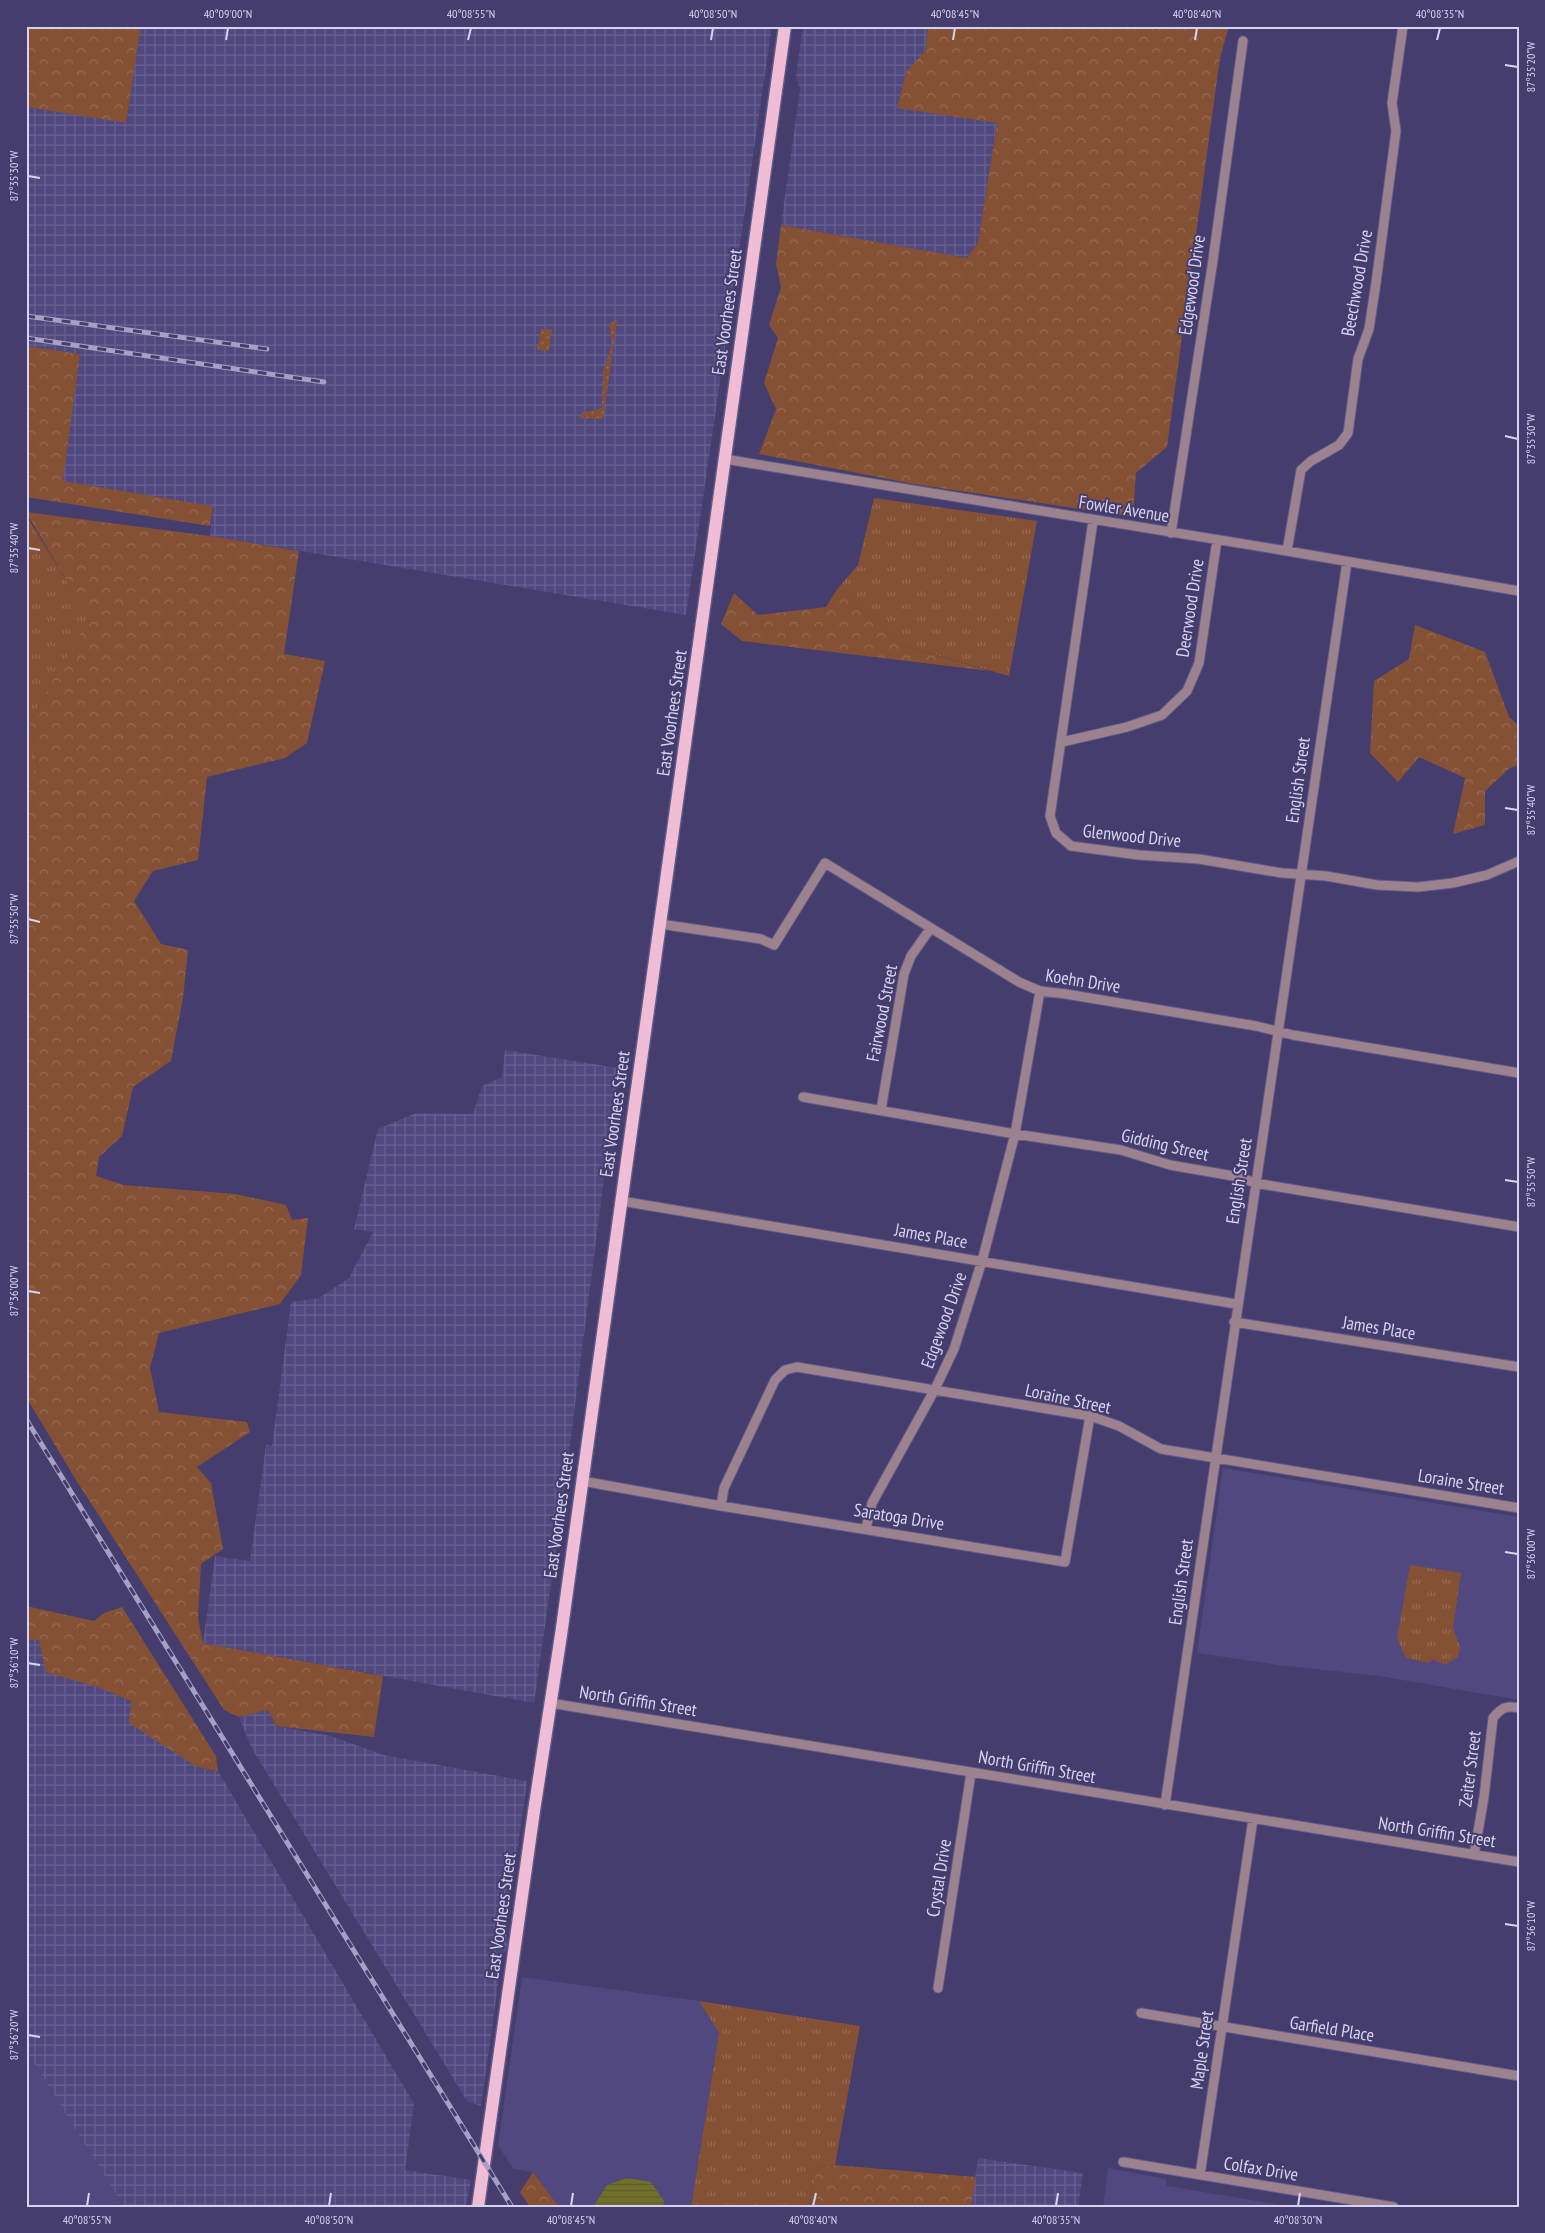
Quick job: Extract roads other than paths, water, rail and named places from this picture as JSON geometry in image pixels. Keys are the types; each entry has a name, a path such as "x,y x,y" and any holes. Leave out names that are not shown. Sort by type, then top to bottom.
{"main road":[{"name":"East Voorhees Street","path":"478,2207 786,26"}],"street":[{"name":"Beechwood Drive","path":"1287,551 1301,470 1311,461 1339,445 1348,433 1358,359 1369,329 1376,282 1396,131 1392,103 1403,26"},
{"name":"Edgewood Drive","path":"1171,533 1212,270 1243,41"},
{"name":"Fowler Avenue","path":"724,458 1519,591"},
{"name":"Glenwood Drive","path":"1093,521 1050,816 1056,833 1071,846 1139,855 1198,859 1326,876 1377,885 1418,887 1453,883 1487,875 1519,861"},
{"name":"Deerwood Drive","path":"1062,742 1127,727 1162,715 1187,692 1199,663 1217,540"},
{"name":"English Street","path":"1165,1805 1236,1304 1347,562"},
{"name":"Koehn Drive","path":"660,924 761,939 774,945 826,863 930,929 1019,982 1040,992 1066,994 1519,1073"},
{"name":"Fairwood Street","path":"881,1110 904,974 911,956 930,929"},
{"name":"Edgewood Drive","path":"866,1528 872,1503 934,1391 954,1349 982,1261 1014,1134 1040,992"},
{"name":"Gidding Street","path":"802,1097 1014,1134 1121,1150 1170,1165 1239,1177 1255,1183 1519,1227"},
{"name":"James Place","path":"621,1201 1236,1304"},
{"name":"James Place","path":"1234,1322 1519,1367"},
{"name":"Loraine Street","path":"721,1506 724,1488 776,1380 785,1370 797,1367 1090,1416 1119,1426 1161,1449 1519,1508"},
{"name":"Saratoga Drive","path":"582,1481 721,1506 866,1528 1065,1562 1090,1416"},
{"name":"North Griffin Street","path":"550,1703 1519,1862"},
{"name":"Zeiter Street","path":"1474,1855 1484,1797 1492,1718 1500,1709 1508,1706 1519,1708"},
{"name":"Crystal Drive","path":"938,1988 971,1773"},
{"name":"Maple Street","path":"1200,2175 1253,1819"},
{"name":"Garfield Place","path":"1141,2013 1519,2076"},
{"name":"Colfax Drive","path":"1123,2162 1394,2207"}],"railway":[{"path":"26,316 267,349"},
{"path":"26,338 324,382"},
{"path":"26,1419 512,2207"}]}
